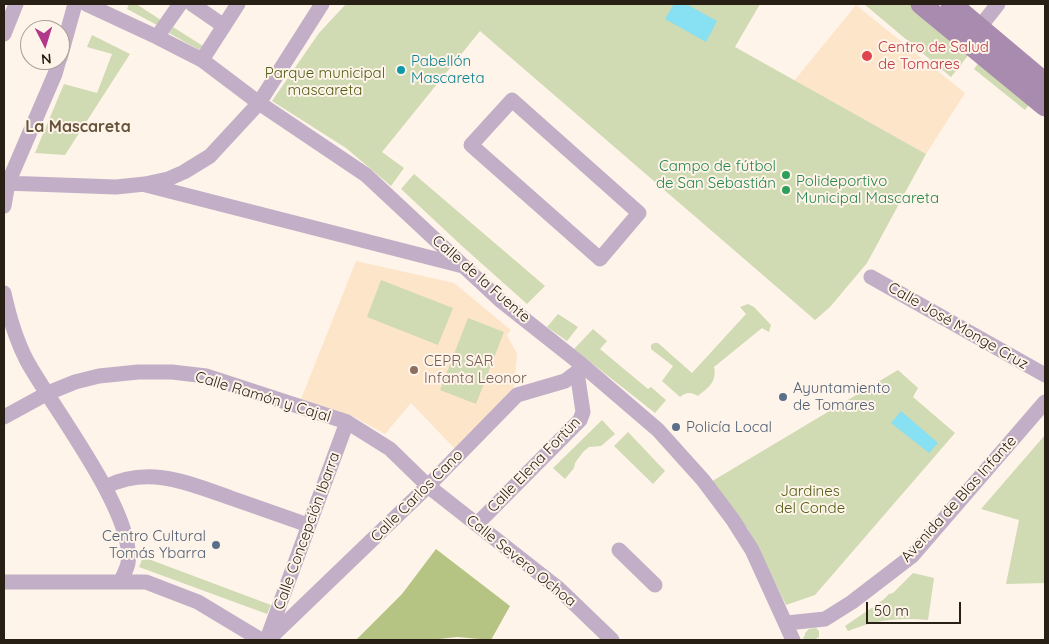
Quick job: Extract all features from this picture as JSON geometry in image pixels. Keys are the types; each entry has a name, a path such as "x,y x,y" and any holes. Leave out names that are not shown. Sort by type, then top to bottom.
{"main road":[{"path":"921,4 1045,106"},
{"path":"950,4 1045,83"}],"street":[{"path":"4,34 16,4"},
{"path":"70,22 75,4"},
{"name":"Calle de la Fuente","path":"86,4 202,60 258,103 366,175 500,300 579,368 658,430 703,480 733,520 752,550 793,640"},
{"path":"157,37 180,4"},
{"path":"192,4 224,26"},
{"path":"202,60 238,4"},
{"path":"6,183 116,187 168,179 184,172 210,156 258,103 322,4"},
{"path":"979,28 998,4"},
{"path":"4,206 6,183 57,70"},
{"path":"512,100 639,213 600,259 472,145 512,100"},
{"path":"145,184 464,266"},
{"name":"Calle José Monge Cruz","path":"871,276 1045,376"},
{"path":"4,293 8,312 27,361 105,487 123,525 128,546 128,564 121,581"},
{"name":"Calle Carlos Cano","path":"267,640 428,486 517,395 565,380 579,368"},
{"name":"Calle Elena Fortún","path":"477,524 580,420 583,412 579,368"},
{"name":"Calle Ramón y Cajal","path":"4,417 48,393 75,382 99,376 138,372 172,372 206,376 347,422 390,449 428,486"},
{"name":"Avenida de Blas Infante","path":"786,623 825,619 852,602 912,556 1045,402"},
{"name":"Calle Concepción Ibarra","path":"267,640 347,422"},
{"path":"105,487 119,480 143,476 170,478 308,525"},
{"name":"Calle Severo Ochoa","path":"428,486 559,589 612,640"},
{"path":"619,550 655,585"},
{"path":"4,582 146,582 198,602 261,640"}],"shaded area":[{"name":"Centro de Salud de Tomares","path":"856,5 965,93 926,154 794,81"},
{"name":"CEPR SAR Infanta Leonor","path":"356,261 454,283 511,330 507,335 517,354 514,387 455,449 411,403 385,434 352,416 301,399"}],"green space":[{"path":"129,4 136,4 161,20 157,25 127,9"},
{"name":"Polideportivo Municipal Mascareta","path":"346,4 760,4 735,47 926,154 867,263 830,307 815,320 480,31 382,152 404,168 391,186 346,148 272,101 319,33"},
{"path":"864,4 914,4 970,53 951,77"},
{"path":"173,27 203,46 199,50 169,33"},
{"path":"92,35 130,54 65,155 35,153 64,84 97,93 112,54 87,47"},
{"path":"979,62 1029,105 1025,110 974,69"},
{"path":"414,174 545,286 527,304 401,189"},
{"path":"381,280 453,308 438,345 367,317"},
{"path":"748,304 754,307 771,325 769,332 762,328 714,367 713,380 706,390 698,396 689,393 680,397 662,381 673,366 651,349 651,345 658,343 692,373 746,314 740,307"},
{"path":"558,314 578,327 567,341 547,327"},
{"path":"468,318 504,332 476,404 440,390"},
{"path":"593,329 607,341 600,349 648,389 651,387 666,400 655,413 574,349"},
{"name":"Jardines del Conde","path":"898,370 918,388 913,397 955,433 815,595 786,605 748,529 709,483"},
{"path":"602,420 615,434 601,446 589,447 583,452 565,479 553,468"},
{"path":"628,432 665,471 653,484 614,446"},
{"path":"1045,435 1045,583 1006,584 1019,520 981,509"},
{"path":"436,549 510,606 491,640 457,637 430,640 356,640 402,594"},
{"path":"143,557 271,605 267,614 139,567"},
{"path":"913,573 934,578 928,620 887,620 848,631 845,626 893,593"},
{"path":"816,628 819,631 819,637 814,640 805,640 803,638 809,629"}],"water":[{"path":"674,4 686,4 717,21 706,42 665,19"},
{"path":"901,411 938,443 929,453 891,423"}],"place":[{"name":"Centro de Salud de Tomares","path":"867,56"},
{"name":"Pabellón Mascareta","path":"401,70"},
{"name":"Campo de fútbol de San Sebastián","path":"786,175"},
{"name":"Polideportivo Municipal Mascareta","path":"786,190"},
{"name":"CEPR SAR Infanta Leonor","path":"414,370"},
{"name":"Ayuntamiento de Tomares","path":"783,397"},
{"name":"Policía Local","path":"676,427"},
{"name":"Centro Cultural Tomás Ybarra","path":"216,545"}],"district":[{"name":"La Mascareta","path":"78,127"}],"park label":[{"name":"Parque municipal mascareta","path":"325,82"}]}
